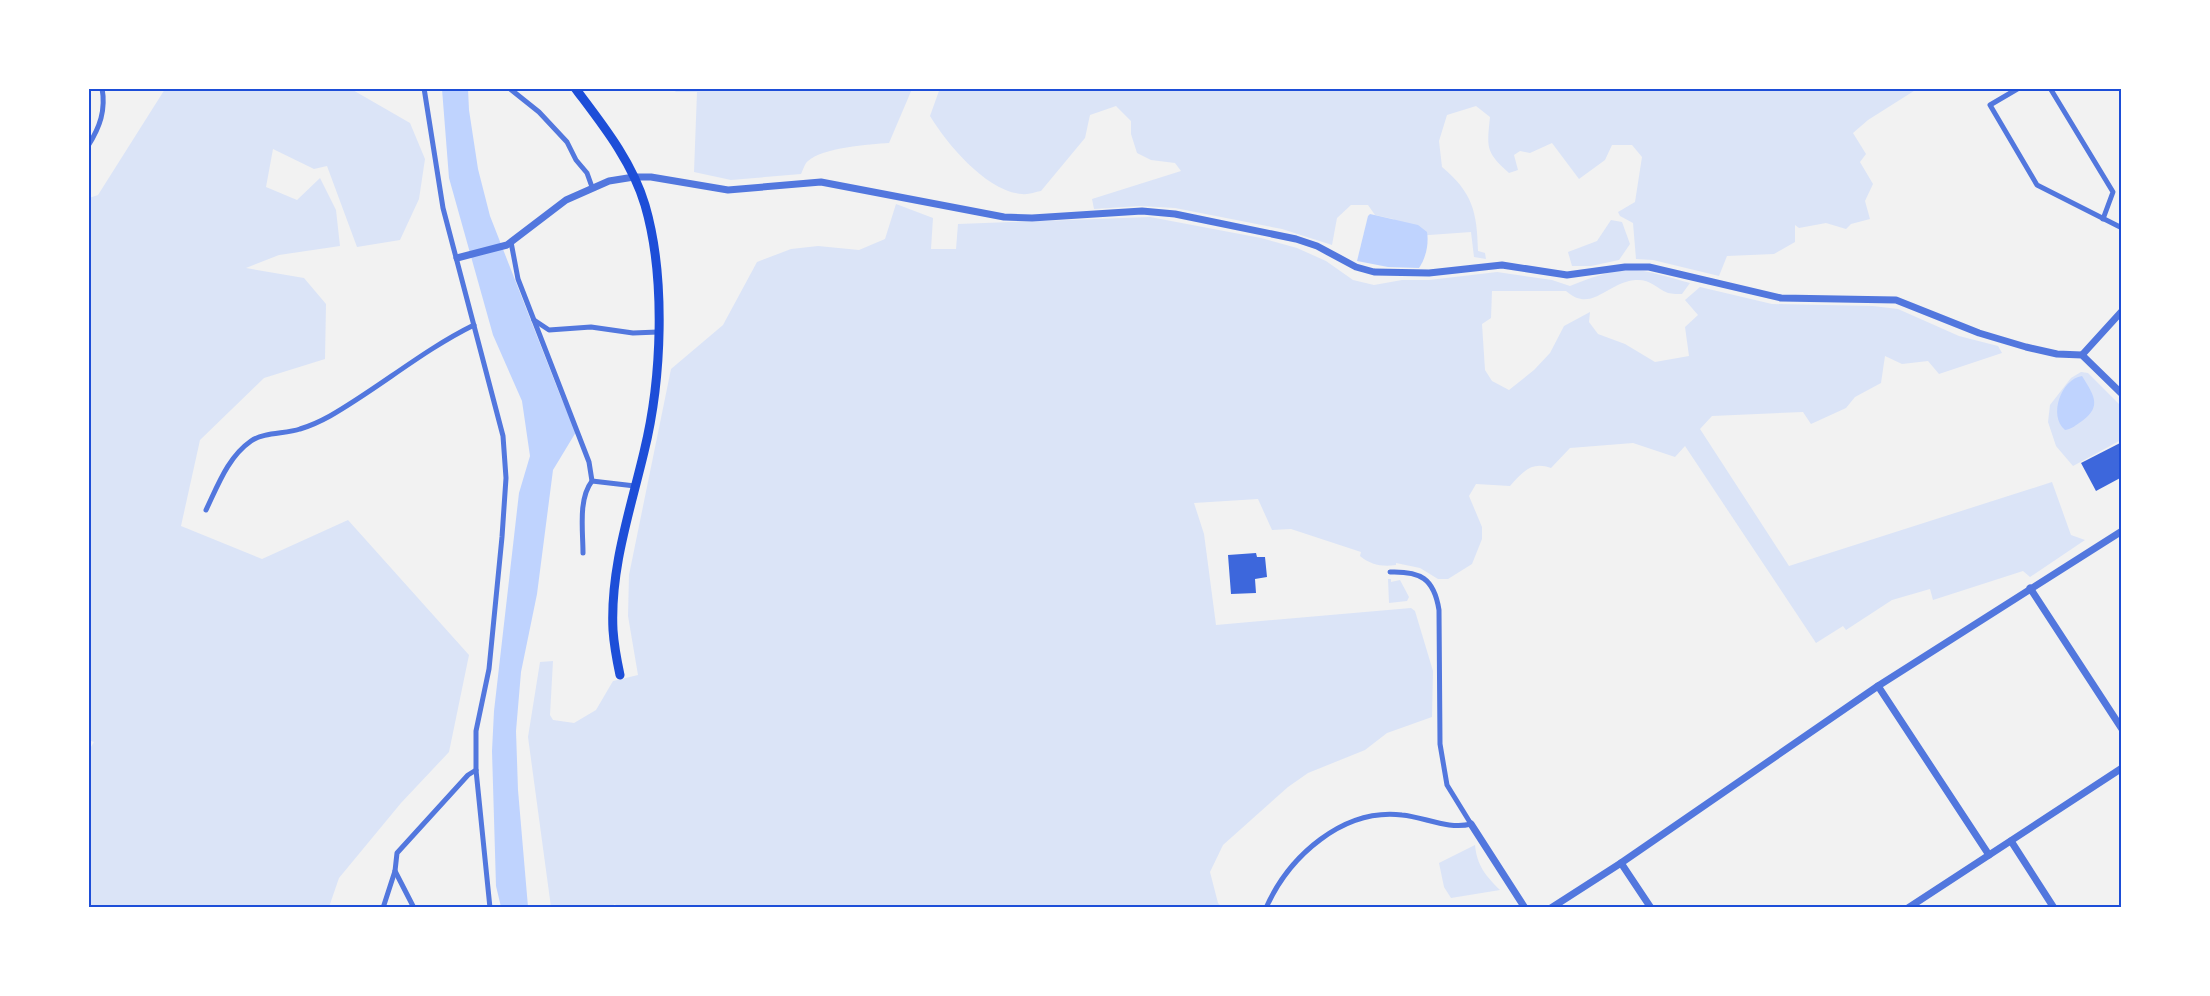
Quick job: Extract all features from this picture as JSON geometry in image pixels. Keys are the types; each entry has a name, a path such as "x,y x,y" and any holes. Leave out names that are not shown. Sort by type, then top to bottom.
{"main road":[{"path":"575,88 612,138 634,177 645,204 657,276 658,332 654,394 644,451 624,528 615,582 613,631 620,675"}],"street":[{"path":"88,146 95,135 105,106 102,88"},
{"path":"424,88 443,208 503,436 506,478 502,537 489,669 476,731 476,770 490,908"},
{"path":"509,88 538,112 567,142 576,160 587,173 592,187"},
{"path":"2019,88 1990,105 2037,185 2121,228"},
{"path":"2050,88 2114,192 2103,219"},
{"path":"456,258 511,242 566,200 609,181 651,177 728,190 821,182 1004,217 1032,218 1142,211 1175,214 1296,239 1317,246 1356,267 1374,272 1429,273 1503,265 1567,275 1625,267 1649,267 1781,298 1896,300 1979,333 2026,347 2057,354 2082,355 2121,394"},
{"path":"511,242 518,279 589,462 592,481 584,502 583,553"},
{"path":"2082,355 2121,312"},
{"path":"533,319 549,330 591,327 633,333 658,332"},
{"path":"206,510 228,466 238,452 254,439 301,429 328,417 447,338 474,325"},
{"path":"592,481 635,486"},
{"path":"1551,908 1878,686 2121,531"},
{"path":"1389,572 1412,571 1424,578 1437,595 1440,744 1448,785 1525,908"},
{"path":"2030,588 2121,729"},
{"path":"1878,686 1989,855"},
{"path":"1908,908 2121,768"},
{"path":"382,908 395,871 397,854 468,774 476,770"},
{"path":"1266,908 1294,862 1329,833 1358,819 1386,813 1416,816 1451,825 1471,824"},
{"path":"2011,841 2054,908"},
{"path":"1621,862 1651,908"},
{"path":"395,871 414,908"}],"shaded area":[{"path":"940,88 1917,89 1868,120 1853,133 1866,154 1860,162 1873,184 1865,201 1870,219 1851,224 1846,229 1826,223 1799,228 1795,225 1795,242 1774,254 1727,256 1719,276 1653,260 1636,259 1633,223 1620,216 1618,212 1635,202 1642,157 1632,145 1612,145 1605,160 1579,179 1552,143 1530,153 1520,151 1514,155 1518,170 1509,173 1495,160 1489,148 1490,117 1476,106 1447,115 1439,141 1442,167 1467,195 1474,214 1478,251 1485,253 1486,259 1474,257 1471,232 1415,236 1393,219 1375,215 1368,205 1351,205 1337,218 1332,245 1282,229 1175,208 1140,206 1094,209 1092,199 1181,171 1175,163 1151,160 1137,153 1131,134 1131,121 1116,106 1090,115 1085,138 1041,191 1024,194 1009,191 995,185 969,165 937,127 930,116"},
{"path":"165,89 351,89 410,123 425,159 419,199 400,240 357,247 327,166 314,169 273,149 266,187 297,200 320,178 336,210 340,246 279,255 246,268 304,278 326,304 325,359 264,378 200,440 181,526 262,559 348,520 469,655 449,752 401,803 339,878 329,907 89,907 88,752 94,742 88,740 89,198 98,195"},
{"path":"672,89 912,89 889,143 870,144 824,153 807,162 801,174 731,180 694,172 697,92 676,92"},
{"path":"896,204 933,218 931,249 956,249 958,224 1150,217 1261,238 1297,248 1326,261 1353,280 1374,285 1402,280 1429,280 1497,272 1552,280 1570,286 1622,270 1637,270 1690,283 1682,294 1677,294 1668,293 1647,281 1629,281 1590,299 1575,297 1566,291 1492,291 1491,318 1482,324 1485,370 1492,381 1509,390 1534,370 1550,353 1564,326 1590,312 1589,322 1598,334 1625,344 1655,362 1689,356 1685,327 1698,315 1685,300 1700,287 1772,304 1873,306 1898,309 1959,336 1998,346 2002,353 1939,374 1928,361 1902,364 1885,356 1881,383 1855,397 1846,408 1811,424 1803,412 1712,416 1700,429 1789,566 2052,482 2071,535 2085,540 2030,577 2023,571 1933,600 1930,589 1892,600 1846,630 1843,626 1816,643 1685,446 1675,457 1633,443 1570,448 1551,468 1538,466 1528,469 1510,486 1476,484 1469,496 1482,527 1482,539 1472,564 1448,579 1438,579 1420,568 1396,563 1396,565 1377,565 1360,556 1361,552 1291,529 1272,530 1258,499 1194,503 1204,534 1216,625 1411,608 1415,611 1433,671 1432,717 1387,733 1365,750 1308,773 1288,787 1223,845 1210,872 1218,903 1222,907 623,908 614,904 613,908 551,907 528,737 540,662 553,661 550,715 553,720 574,723 596,710 613,681 638,675 628,616 629,575 671,369 723,325 757,262 791,249 818,246 859,250 885,239"},
{"path":"1611,220 1622,222 1630,244 1619,260 1591,266 1572,266 1568,252 1597,241"},
{"path":"2081,372 2088,373 2121,406 2121,440 2073,466 2056,446 2048,422 2050,405 2071,378"},
{"path":"1388,579 1391,579 1391,582 1400,580 1409,597 1407,601 1389,603"},
{"path":"1475,845 1483,870 1500,890 1451,898 1444,887 1439,863"}],"water":[{"path":"442,89 468,89 478,169 490,216 576,432 553,470 537,594 521,672 516,731 518,790 528,907 501,907 496,886 492,751 494,711 519,493 530,456 522,401 493,335 449,178"},
{"path":"1370,214 1418,225 1427,232 1426,250 1419,268 1388,267 1357,261"},
{"path":"2082,376 2092,394 2094,405 2088,415 2074,427 2065,430 2058,416 2059,399 2068,384"}],"building":[{"path":"2122,442 2122,477 2096,491 2081,463"},
{"path":"1256,553 1257,557 1265,557 1267,577 1255,579 1256,593 1231,594 1228,555"}]}
